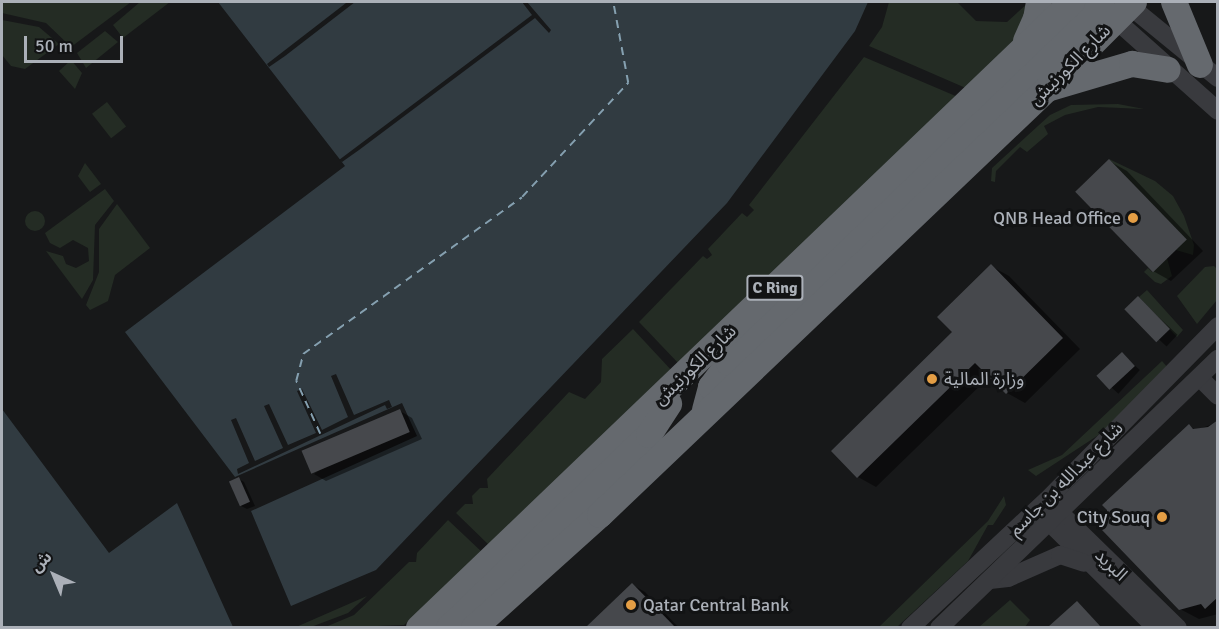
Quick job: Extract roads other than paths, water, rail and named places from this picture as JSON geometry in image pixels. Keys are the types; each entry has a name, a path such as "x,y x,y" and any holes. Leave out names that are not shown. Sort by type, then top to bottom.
{"highway":[{"path":"1022,50 1036,19 1039,2"},
{"name":"شارع الكورنيش","path":"419,627 684,376 1072,2"},
{"path":"1174,2 1209,71"},
{"path":"704,416 711,387 729,363 1114,5"},
{"name":"شارع الكورنيش","path":"478,626 704,416 1047,89 1114,5"},
{"path":"1047,89 1131,64 1168,70"},
{"path":"449,627 649,435 684,376"}],"street":[{"path":"1114,5 1209,71"},
{"path":"1114,5 1168,70 1218,111"},
{"name":"شارع عبدالله بن جاسم","path":"910,627 1042,504 1218,326"},
{"name":"شارع عبدالله بن جاسم","path":"939,627 1218,359"},
{"path":"1200,378 1218,396"},
{"path":"1078,531 1075,509 1080,494"},
{"name":"البريد","path":"1042,504 1091,568 1156,627"},
{"name":"البريد","path":"1054,518 1078,531 1179,627"},
{"path":"990,580 1008,578 1060,555 1073,557 1091,568"}],"place":[{"name":"QNB Head Office","path":"1133,218"},
{"name":"وزارة المالية","path":"932,379"},
{"name":"City Souq","path":"1162,517"},
{"name":"Qatar Central Bank","path":"631,605"}]}
